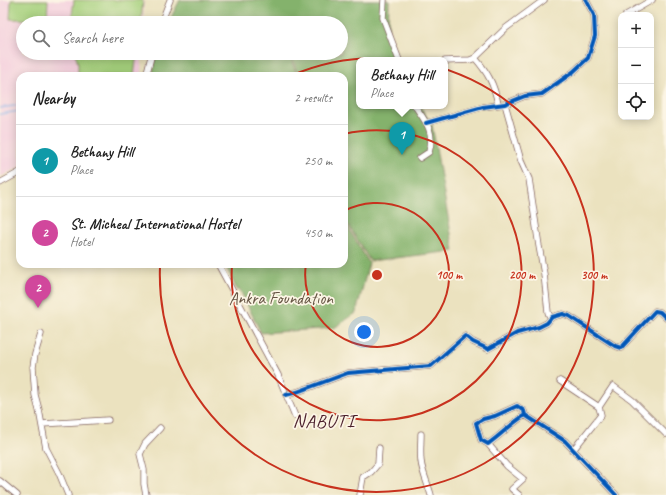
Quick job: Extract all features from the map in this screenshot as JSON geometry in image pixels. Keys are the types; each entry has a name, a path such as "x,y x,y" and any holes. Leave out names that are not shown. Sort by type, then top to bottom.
{"street":[{"path":"164,16 170,0"},
{"path":"384,0 383,18 398,57"},
{"path":"448,61 470,60 475,58 506,28 544,0"},
{"path":"426,123 483,107 505,104 525,96 542,94 573,72 584,63 590,53 595,36 594,15 586,0"},
{"path":"631,12 652,0"},
{"path":"475,58 488,73 498,104"},
{"path":"147,72 150,60"},
{"path":"505,104 521,161 529,179 544,274 548,315 552,317"},
{"path":"417,109 431,133 431,146 429,152 420,158"},
{"path":"0,184 16,174"},
{"path":"220,268 255,332 286,394 295,416"},
{"path":"286,394 297,392 348,373 430,366 465,336 473,342 488,349 517,333 539,327 547,323 552,317 562,314 569,316 615,346 621,348 655,311 660,312 666,318"},
{"path":"41,334 35,354 33,380 35,395 46,448 68,495"},
{"path":"560,381 599,407 602,415 573,450"},
{"path":"599,407 613,386 632,400 666,434"},
{"path":"519,495 512,489 523,479 507,466 488,444 481,440 476,423 517,406 524,411 525,415 566,442 616,495"},
{"path":"488,444 514,422 525,415"},
{"path":"42,424 108,420"},
{"path":"146,495 144,470 140,454 145,444 160,428"},
{"path":"420,434 422,445 420,458 422,470 431,495"},
{"path":"360,495 363,477 371,472 378,464 378,448"},
{"path":"0,481 17,495"}],"shaded area":[{"path":"0,0 144,0 143,16 16,16 16,60 142,60 141,72 16,72 16,169 0,177"}],"green space":[{"path":"11,0 48,0 47,16 16,16 16,19 10,19"},
{"path":"74,0 143,0 142,16 72,16"},
{"path":"180,0 389,0 388,35 394,57 356,57 356,109 422,109 432,125 454,251 370,261 348,225 348,72 297,72 293,60 348,60 348,16 172,16"},
{"path":"77,60 136,60 135,72 78,72"},
{"path":"155,60 291,60 296,72 153,72"},
{"name":"Ankra Foundation","path":"348,228 369,263 356,313 334,328 261,333 240,290 237,290 227,268 348,268"}],"waterway":[{"path":"0,108 16,106"},
{"path":"0,114 16,112"}],"cycle path":[{"path":"426,123 483,107 505,104 525,96 542,94 573,72 588,58 595,36 594,15 586,0"},
{"path":"286,395 348,373 431,366 465,336 473,342 488,349 517,333 539,327 547,323 552,317 563,314 569,316 615,346 621,348 655,311 660,312 666,318"},
{"path":"525,415 488,444 481,440 476,423 517,406 524,411 525,415 565,441 616,495"}],"place":[{"name":"Bethany Hill","path":"402,155"},
{"name":"St. Micheal International Hostel","path":"38,308"}],"district":[{"name":"NABUTI","path":"324,420"}]}
